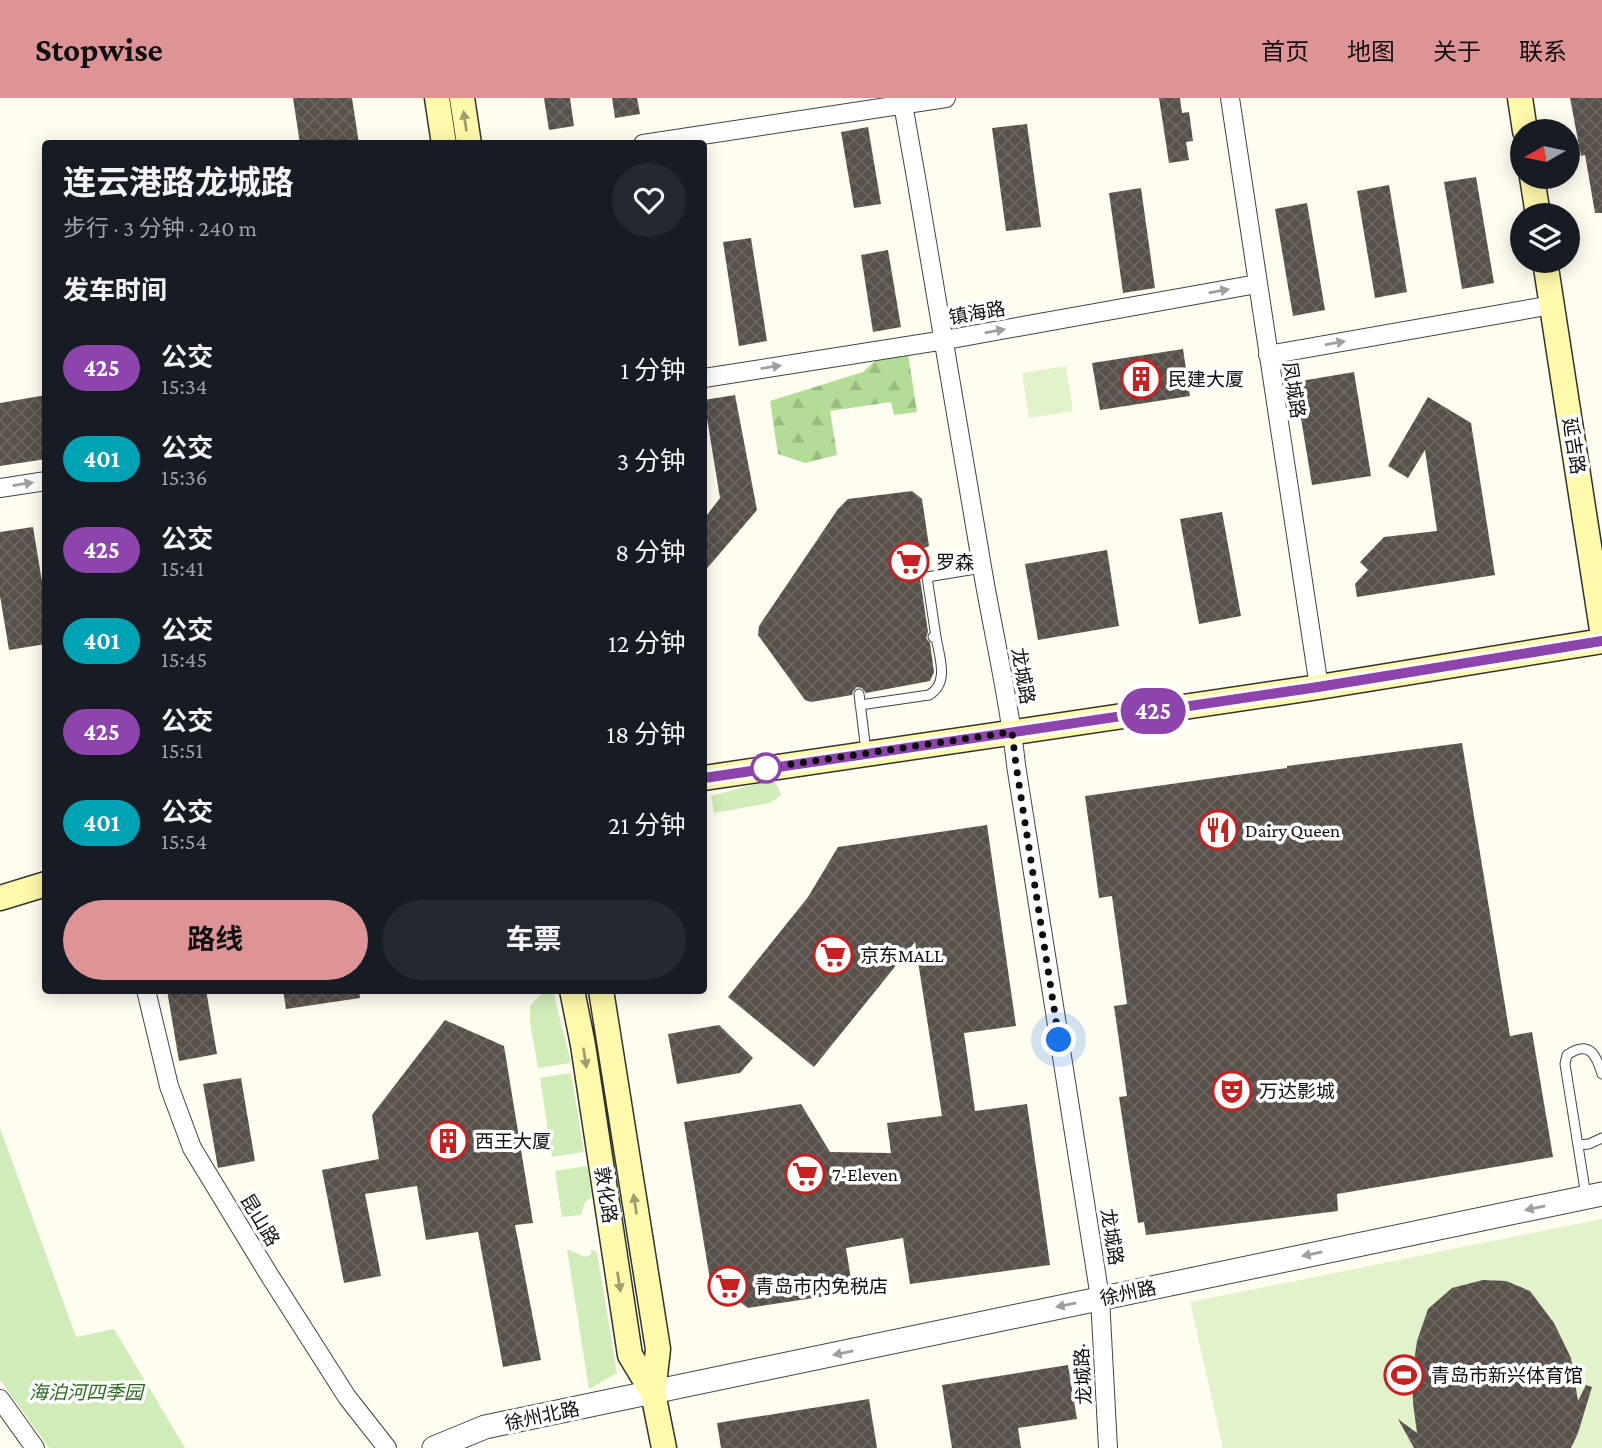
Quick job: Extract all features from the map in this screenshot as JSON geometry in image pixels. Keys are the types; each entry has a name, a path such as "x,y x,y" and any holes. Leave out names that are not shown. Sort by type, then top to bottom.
{"main road":[{"path":"437,98 443,140"},
{"path":"462,98 468,140"},
{"path":"1520,98 1523,119"},
{"name":"延吉路","path":"1547,273 1602,631"},
{"path":"707,778 1602,642"},
{"path":"0,898 42,885"},
{"name":"敦化路","path":"573,994 630,1355 653,1393"},
{"name":"敦化路","path":"602,994 658,1349 653,1393 664,1448"}],"street":[{"path":"669,140 946,98"},
{"name":"凤城路","path":"1230,98 1318,687"},
{"name":"龙城路","path":"903,104 1012,732 1100,1298"},
{"name":"镇海路","path":"707,379 945,340 1258,284"},
{"path":"1268,355 1552,305"},
{"path":"0,488 42,482"},
{"name":"昆山路","path":"147,994 169,1086 192,1148 347,1397 387,1448"},
{"name":"徐州路","path":"653,1393 1594,1196"},
{"name":"龙城路·","path":"1100,1298 1108,1448"},
{"name":"徐州北路","path":"433,1448 485,1427 653,1393"},
{"path":"0,1399 35,1448"}],"lane":[{"path":"860,705 929,695 935,691 941,679 927,577 982,568"},
{"path":"859,694 866,753"},
{"path":"1594,1196 1578,1145 1565,1064 1567,1055 1581,1048 1592,1051 1602,1073"},
{"path":"1578,1145 1602,1138"}],"green space":[{"path":"908,354 917,412 894,415 891,402 830,411 837,455 805,463 778,454 770,401 863,372 877,359"},
{"path":"1066,366 1073,411 1029,418 1022,373"},
{"path":"774,779 781,795 770,803 714,813 711,796"},
{"path":"542,994 554,994 571,1063 538,1068 530,1022 530,1005"},
{"path":"571,1073 584,1152 552,1157 540,1078"},
{"name":"海泊河四季园","path":"0,1128 76,1337 114,1329 185,1448 49,1448 0,1380"},
{"path":"587,1166 592,1197 585,1202 581,1215 562,1217 555,1171"},
{"name":"青岛市新兴体育馆","path":"1602,1219 1602,1448 1223,1448 1190,1302"},
{"path":"567,1249 585,1257 591,1254 591,1249 597,1252 617,1373 589,1389"}],"building":[{"path":"293,98 352,98 358,140 299,140"},
{"path":"544,98 570,98 574,126 549,130"},
{"path":"612,98 637,98 640,114 615,118"},
{"path":"1159,98 1180,98 1182,113 1189,112 1193,141 1186,142 1189,160 1169,163"},
{"path":"1570,98 1602,98 1602,213 1595,213 1585,155 1581,156 1580,151 1580,119 1574,119"},
{"path":"1027,124 1041,227 1006,231 992,128"},
{"path":"868,127 881,204 854,208 841,132"},
{"path":"1476,177 1494,283 1462,289 1444,182"},
{"path":"1389,185 1407,292 1375,298 1357,191"},
{"path":"1141,188 1155,288 1123,293 1109,193"},
{"path":"1307,203 1325,310 1293,316 1275,209"},
{"path":"751,238 767,341 739,346 723,242"},
{"path":"888,250 901,327 873,332 861,255"},
{"name":"民建大厦","path":"1183,349 1190,396 1100,410 1092,363"},
{"path":"1354,372 1371,476 1312,485 1295,382"},
{"path":"735,395 757,510 707,568 707,515 720,498 707,418 707,400"},
{"path":"42,396 42,460 0,466 0,403"},
{"path":"1428,397 1471,423 1495,575 1357,597 1355,584 1368,570 1360,562 1384,537 1437,531 1425,450 1408,478 1388,466"},
{"path":"912,491 922,499 929,546 920,550 923,571 920,578 928,632 926,638 930,643 934,672 930,681 866,693 857,687 852,695 811,702 805,700 758,635 759,626 838,509 848,499"},
{"path":"1222,512 1241,616 1199,624 1180,519"},
{"path":"33,527 42,582 42,645 9,650 0,596 0,532"},
{"path":"1107,550 1119,626 1038,640 1025,564"},
{"path":"1462,743 1510,1036 1532,1032 1553,1157 1337,1194 1338,1211 1146,1235 1144,1222 1138,1223 1119,1097 1127,1096 1114,1006 1127,1004 1112,896 1099,898 1085,796"},
{"path":"987,825 1016,1026 964,1033 975,1111 1027,1104 1050,1265 910,1284 903,1238 846,1248 853,1292 748,1308 710,1280 684,1122 801,1104 830,1152 891,1153 887,1123 942,1116 915,942 814,1067 728,997 808,897 838,847"},
{"path":"168,994 207,994 217,1054 179,1061"},
{"path":"284,994 360,994 360,998 286,1009"},
{"name":"西王大厦","path":"445,1020 504,1046 533,1223 515,1225 541,1360 503,1367 478,1232 426,1240 417,1186 365,1194 381,1276 344,1283 322,1170 379,1159 372,1115"},
{"path":"719,1025 753,1058 740,1073 677,1084 668,1034"},
{"path":"241,1078 255,1161 218,1168 203,1084"},
{"path":"1483,1280 1506,1281 1530,1291 1554,1323 1571,1358 1578,1401 1586,1385 1592,1387 1571,1448 1414,1448 1398,1419 1417,1433 1412,1375 1417,1341 1428,1309 1452,1288"},
{"path":"1068,1365 1077,1419 1018,1428 1021,1448 952,1448 942,1385"},
{"path":"869,1399 877,1448 721,1448 717,1423"}],"bus line":[{"name":"425","path":"707,778 1318,687 1602,641"}],"place":[{"name":"民建大厦","path":"1141,379"},
{"name":"罗森","path":"909,562"},
{"name":"Dairy Queen","path":"1218,830"},
{"name":"京东MALL","path":"833,955"},
{"name":"万达影城","path":"1232,1091"},
{"name":"西王大厦","path":"448,1141"},
{"name":"7-Eleven","path":"805,1174"},
{"name":"青岛市内免税店","path":"728,1286"},
{"name":"青岛市新兴体育馆","path":"1404,1375"}],"route":[{"path":"766,768 1012,732 1059,1040"}]}
